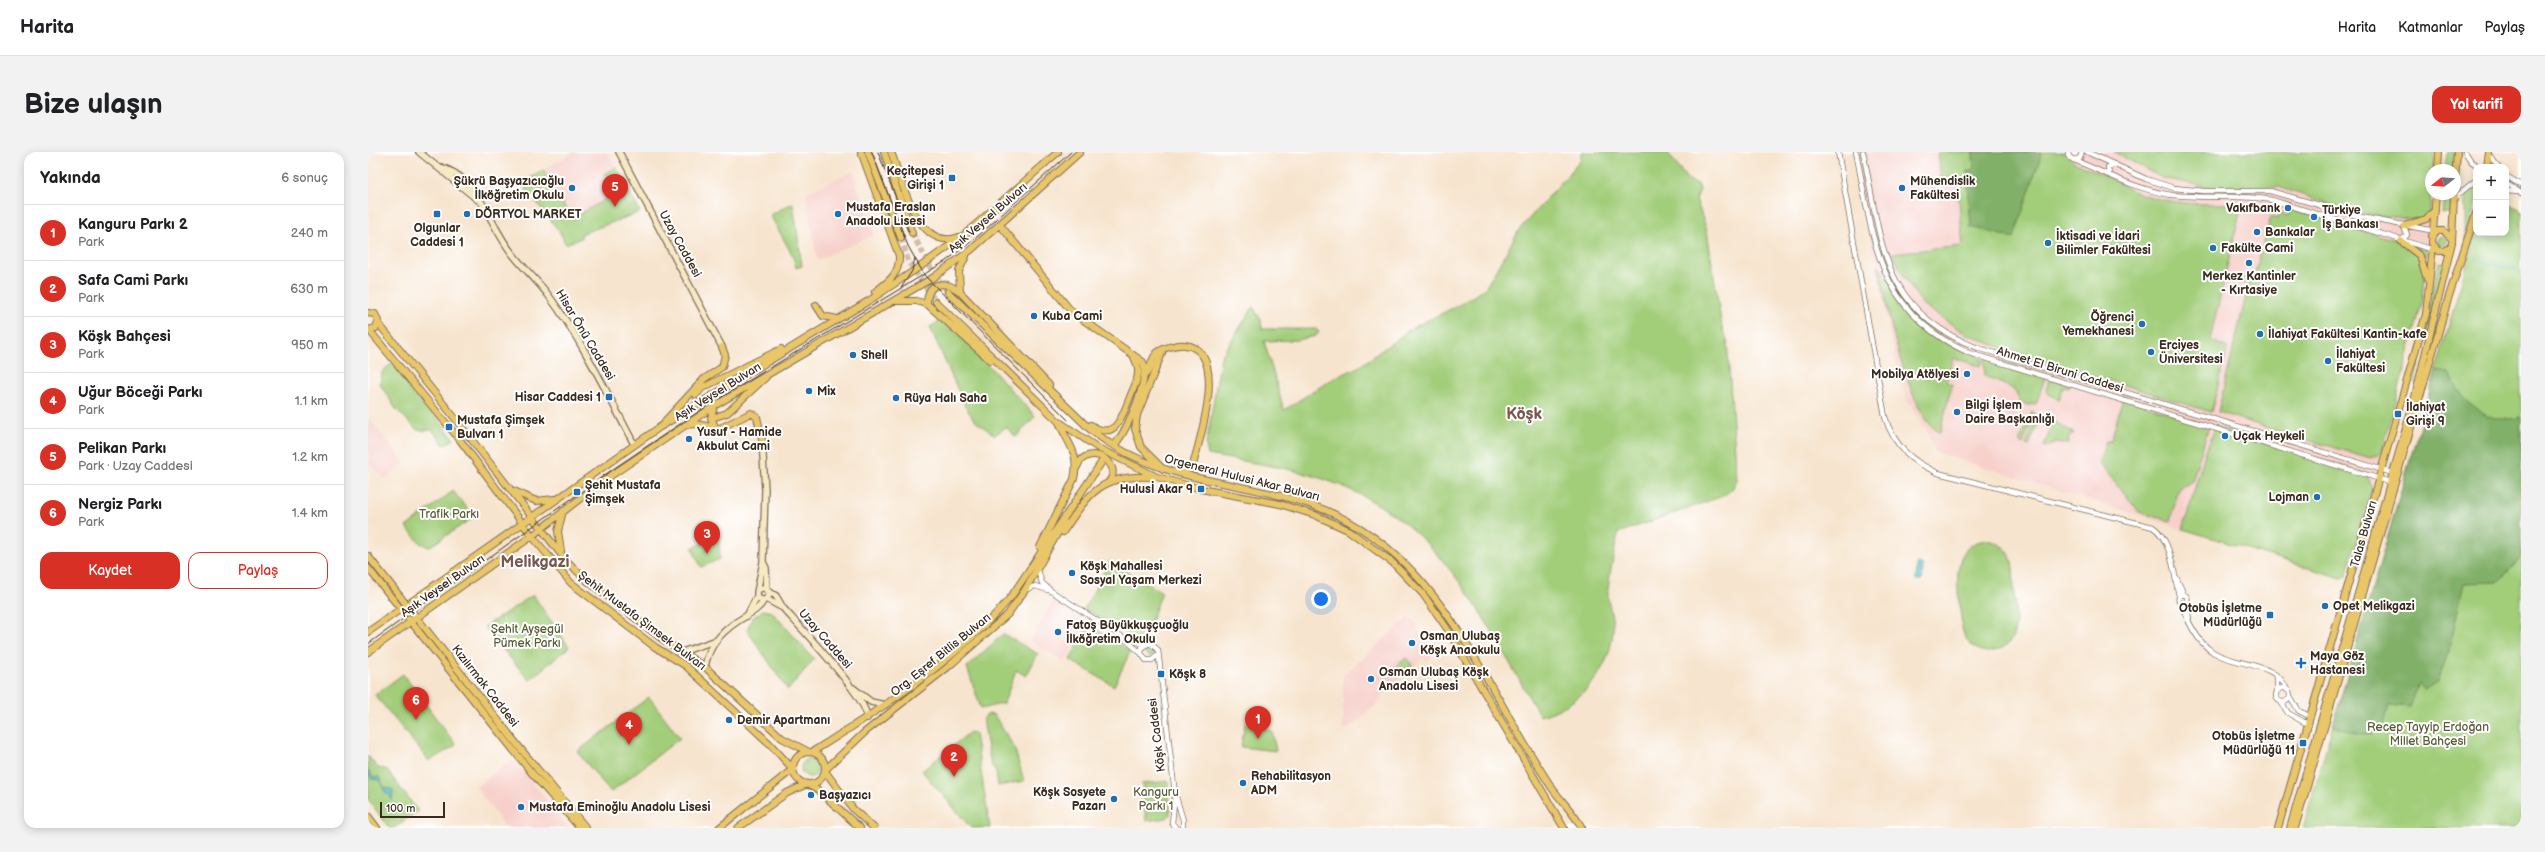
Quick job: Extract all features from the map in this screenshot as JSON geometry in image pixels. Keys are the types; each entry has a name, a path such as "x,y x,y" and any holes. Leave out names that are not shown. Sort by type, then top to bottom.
{"main road":[{"name":"Hisar Önü Caddesi","path":"419,152 481,203"},
{"name":"Uzay Caddesi","path":"619,152 722,347"},
{"path":"861,152 899,256 896,272 874,292 870,300"},
{"path":"868,152 900,238"},
{"path":"884,152 912,233"},
{"path":"891,152 915,214 926,231 943,239 954,239 964,235"},
{"name":"Aşık Veysel Bulvarı","path":"368,632 533,518 559,497 634,444 838,318 870,300 964,235 1058,152"},
{"name":"Aşık Veysel Bulvarı","path":"368,652 532,536 564,510 682,427 776,368 934,277 971,250 1080,152"},
{"path":"2438,164 2439,152"},
{"path":"2456,164 2457,152"},
{"path":"2488,164 2489,153"},
{"name":"Hisar Önü Caddesi","path":"436,166 445,168 468,182 511,252 549,296 562,314 634,444"},
{"path":"2435,232 2447,232 2452,242 2445,251 2432,248 2435,232 2436,200"},
{"name":"Talas Bulvarı","path":"2290,828 2420,376 2452,242 2454,200"},
{"path":"2404,226 2426,219 2435,210"},
{"path":"2295,828 2449,296 2473,222"},
{"path":"1000,225 1072,312 1143,362 1145,375"},
{"path":"2401,241 2420,256 2428,287"},
{"name":"Talas Bulvarı","path":"2278,828 2309,725 2378,478 2426,314 2432,248"},
{"path":"960,292 959,272 963,260 971,250"},
{"path":"927,304 927,295 931,289 939,284 948,284 960,292 1044,378 1059,399"},
{"name":"Orgeneral Hulusi Akar Bulvarı","path":"948,292 1076,415 1109,443 1164,470 1311,505 1353,524 1398,556 1422,579 1443,608 1553,789 1582,828"},
{"path":"894,301 916,301 927,304 1046,408"},
{"name":"Orgeneral Hulusi Akar Bulvarı","path":"936,302 1058,421 1098,448 1156,477 1201,490 1280,504 1315,515 1348,530 1392,562 1423,594 1446,627 1564,828"},
{"path":"816,305 823,316 832,319 838,318"},
{"name":"Şehit Mustafa Şimsek Bulvarı","path":"368,312 375,314 378,323 512,490 564,558 585,579 704,667 782,738 810,752"},
{"path":"368,330 374,329 378,323"},
{"name":"Şehit Mustafa Şimsek Bulvarı","path":"368,330 460,440 532,536 572,583 655,647 686,666 769,743 794,769"},
{"path":"696,396 702,388 730,372 809,336"},
{"path":"1117,442 1128,423 1145,375 1156,354 1182,344 1198,348 1206,358 1209,374 1208,400 1193,465 1190,469 1172,472"},
{"path":"660,427 691,391 722,368 725,355 722,347"},
{"path":"1164,470 1141,447 1135,429 1140,408 1160,355 1166,349"},
{"path":"1076,415 1102,430 1117,426 1138,375 1137,364 1132,354"},
{"path":"715,417 727,413 776,368"},
{"path":"714,406 711,418 716,429"},
{"path":"682,427 695,424 716,429 751,413 757,417 762,439 765,490 763,562 757,594 747,616"},
{"path":"1058,421 1073,446 1076,471"},
{"path":"1031,567 1084,457 1099,455 1112,465 1113,474 1108,483"},
{"name":"Org. Eşref Bitlis Bulvarı","path":"810,752 867,718 982,628 1011,597 1101,463"},
{"path":"1053,544 1085,499 1094,490 1108,483 1134,477 1156,477"},
{"path":"512,490 536,501 548,501 559,497"},
{"name":"Org. Eşref Bitlis Bulvarı","path":"825,771 865,732 993,628 1025,590 1038,571 1076,499"},
{"path":"564,510 558,532 560,548 564,558"},
{"name":"Kızılırmak Caddesi","path":"368,556 407,605 414,619 527,767 580,828"},
{"path":"682,652 714,641 747,616 752,614 765,600 768,590 766,568 763,562"},
{"name":"Kızılırmak Caddesi","path":"368,568 401,609 414,619 586,828"},
{"path":"757,594 762,588 768,590"},
{"name":"Uzay Caddesi","path":"768,590 776,596 783,608 850,685 866,709 867,718"},
{"name":"Uzay Caddesi","path":"757,594 765,600 783,608"},
{"path":"704,667 708,652 714,641"},
{"name":"Uzay Caddesi","path":"850,685 871,702 885,705"},
{"path":"719,828 794,769 798,756 810,752 823,760 825,771 853,809 874,828"},
{"path":"794,769 798,779 818,790 860,828"},
{"path":"738,828 787,793 807,784 818,782 825,771"},
{"path":"368,816 377,828"}],"street":[{"path":"1838,152 1885,417 1894,439 1902,450 1922,466 1938,473 2153,527 2163,537 2175,576 2179,596 2178,600 2183,603 2198,637 2213,652 2268,670 2282,678 2299,711 2311,717"},
{"name":"Ahmet El Biruni Caddesi","path":"1856,152 1877,250 1889,284 1904,307 1928,330 1953,345 2021,369 2390,482"},
{"name":"Ahmet El Biruni Caddesi","path":"1863,152 1883,248 1891,274 1906,299 1928,322 1956,339 1978,348 2238,428 2393,473"},
{"path":"2065,152 2074,160 2145,189 2172,195 2272,200 2401,241 2432,248"},
{"path":"2074,160 2080,158 2082,152"},
{"path":"2087,152 2146,179 2174,188 2204,191 2270,191 2346,213 2435,232"},
{"path":"2465,152 2471,162 2474,164"},
{"path":"2489,153 2496,164"},
{"path":"2110,175 2108,167 2115,164"},
{"path":"2509,178 2521,185"},
{"path":"2461,191 2473,182"},
{"path":"2509,185 2520,192"},
{"path":"2509,191 2520,192"},
{"path":"2401,241 2407,235 2404,226"},
{"path":"1877,250 1883,248"},
{"path":"2236,435 2234,430 2238,428"},
{"path":"1038,571 1042,583 1051,591 1121,636 1141,653 1144,658 1150,660 1161,674"},
{"path":"2175,576 2187,598 2183,603"},
{"path":"1025,590 1035,586 1051,591"},
{"path":"2179,596 2184,595"},
{"path":"1121,636 1144,644 1150,643 1156,646 1158,655 1150,660"},
{"path":"1141,653 1144,644"},
{"name":"Köşk Caddesi","path":"1158,655 1174,794"},
{"path":"2277,676 2276,698 2281,702 2288,714 2309,725"},
{"path":"2277,691 2281,688 2287,690"},
{"path":"2281,702 2286,702 2290,696"},
{"path":"1174,794 1182,818 1183,826 1176,827 1172,823 1174,818 1174,794"},
{"path":"1174,818 1182,818"}],"shaded area":[{"path":"574,152 607,152 616,167 605,174 616,193 572,219 543,170"},
{"name":"Erciyes Üniversitesi","path":"1853,152 2435,152 2434,164 2425,164 2425,200 2433,200 2424,298 2346,577 2341,578 1935,452 1927,431 1907,400 1900,383"},
{"name":"Mustafa Eraslan Anadolu Lisesi","path":"853,171 874,235 817,260 806,193"},
{"path":"368,417 405,463 385,479 368,463"},
{"name":"Fatoş Büyükkuşçuoğlu İlköğretim Okulu","path":"1053,601 1087,623 1065,662 1030,641"},
{"name":"Osman Ulubaş Köşk Anadolu Lisesi","path":"1408,618 1413,620 1433,652 1431,657 1426,661 1423,658 1380,696 1382,699 1348,729 1343,729 1343,676"},
{"name":"Mustafa Eminoğlu Anadolu Lisesi","path":"514,761 519,765 568,828 506,828 476,787 509,762"}],"green space":[{"path":"1581,152 1667,152 1687,179 1698,184 1700,190 1696,199 1707,231 1722,328 1727,340 1737,480 1732,489 1723,496 1618,533 1608,590 1613,627 1607,658 1592,684 1581,695 1569,704 1540,716 1476,606 1453,574 1427,544 1397,518 1362,496 1320,478 1278,467 1208,455 1206,445 1221,357 1253,307 1261,320 1262,329 1316,329 1319,332 1316,336 1297,340 1264,341 1284,410 1331,380 1360,366 1412,328 1457,306 1485,289 1519,230 1581,160"},
{"path":"1938,152 2064,152 2069,158 2085,168 2112,178 2133,191 2146,196 2200,204 2242,203 2210,340 2228,348 2211,412 1991,344 1963,332 1923,305 1904,277 1892,253 1963,246 1957,178 1941,179"},
{"path":"1973,152 2042,152 2014,238 1971,227 1967,171 1974,169"},
{"path":"2114,152 2434,152 2433,164 2425,164 2425,200 2430,200 2430,219 2423,221 2352,212 2279,187 2214,188 2162,178"},
{"path":"2447,152 2455,152 2454,164 2446,164"},
{"path":"616,167 640,212 581,234 581,238 566,244 559,231 522,184 543,170 572,219 616,193 605,174"},
{"path":"2473,185 2473,212 2465,240 2465,193"},
{"path":"2443,200 2452,200 2451,213 2442,213"},
{"path":"793,203 802,266 796,268 793,256 770,215"},
{"name":"Recep Tayyip Erdoğan Millet Bahçesi","path":"2509,203 2521,210 2521,828 2303,828 2475,236 2509,236"},
{"path":"2290,209 2427,249 2423,299 2382,453 2371,458 2293,436 2218,412 2249,284 2235,281 2236,276 2253,280 2271,217 2277,219 2279,213 2288,216"},
{"path":"2440,236 2444,236 2446,237 2446,245 2440,246 2437,243 2437,239"},
{"path":"2439,262 2445,263 2414,383 2413,381"},
{"path":"1879,266 1905,306 1936,334 1981,356 1982,363 1980,366 1954,358 1946,382 1952,384 1940,433 1928,422 1918,405 1908,382 1892,330"},
{"path":"942,320 964,339 1035,416 1016,437 1006,427 995,435 975,421 965,406 930,327"},
{"path":"1984,356 2046,375 2036,404 2028,405 2020,402 2014,389 1985,376"},
{"path":"392,363 454,439 444,445 432,430 417,430 396,409 380,384 382,372"},
{"path":"2436,371 2450,373 2461,394 2477,410 2498,418 2509,419 2521,417 2521,558 2498,582 2464,583 2449,651 2438,682 2424,691 2419,683 2410,707 2389,705 2383,729 2371,734 2352,732 2333,725"},
{"path":"2050,377 2070,385 2069,388 2063,387 2059,399 2047,393 2046,390"},
{"path":"2123,398 2205,424 2208,430 2192,481 2179,489 2170,521 2139,512 2099,463 2106,441 2111,441"},
{"path":"2032,412 2035,413 2023,444 2019,442"},
{"path":"2038,414 2041,416 2029,446 2026,445"},
{"path":"2053,421 2074,433 2069,436 2068,444 2057,442 2044,447"},
{"path":"2218,428 2367,474 2372,487 2346,576 2341,578 2183,529 2206,450 2215,429"},
{"name":"Trafik Parkı","path":"453,491 474,517 429,547 420,543 406,527"},
{"path":"719,535 720,559 701,567 692,548"},
{"path":"1981,541 1992,541 2005,549 2012,561 2013,571 2016,616 2014,632 2012,639 2007,644 2000,649 1990,652 1984,652 1975,648 1969,644 1965,637 1958,590 1959,565 1963,554 1970,546"},
{"path":"1110,561 1162,592 1143,642 1084,609"},
{"name":"Şehit Ayşegül Pümek Parkı","path":"533,595 569,647 529,680 484,627"},
{"path":"763,610 772,612 814,659 788,690 747,630 752,618"},
{"path":"1089,624 1130,652 1114,686 1070,660"},
{"path":"1003,634 1038,654 1026,676 1016,670 1004,703 981,709 967,667"},
{"path":"1150,646 1155,651 1150,656 1145,651"},
{"path":"1406,658 1412,665 1399,677 1393,669"},
{"path":"403,674 456,745 429,761 375,695"},
{"path":"649,697 680,738 611,792 577,752"},
{"path":"988,714 994,715 1014,747 1024,781 998,786 996,771 991,765 983,719"},
{"path":"1245,723 1272,731 1276,751 1241,747"},
{"path":"970,732 975,734 990,828 971,828 922,771"},
{"path":"368,756 378,768 386,769 418,811 394,828 389,828 368,799"},
{"path":"810,759 816,762 819,768 816,774 810,777 804,774 801,768 804,762"},
{"name":"Kanguru Parkı 1","path":"1169,781 1170,815 1167,818 1146,821 1142,784"}],"water":[{"path":"1917,564 1923,565 1922,580 1916,580"},
{"path":"368,769 373,777 379,777 384,787 393,790 392,801 390,795 385,792 379,780 371,779"}],"waterway":[{"path":"2475,260 2518,270"}],"tunnel":[{"path":"912,233 934,274 948,292"},
{"path":"901,238 908,261 936,302"},
{"path":"696,395 695,401 700,413 715,417"},
{"path":"1101,463 1117,442"}],"tram line":[{"path":"872,152 908,246 925,276 1068,420"},
{"path":"878,152 909,232"},
{"path":"368,644 616,467 707,406 946,261 977,237 1071,152"},
{"path":"901,288 912,271 915,258"},
{"path":"368,824 371,828"}],"place":[{"name":"Keçitepesi Girişi 1","path":"952,178"},
{"name":"Şükrü Başyazıcıoğlu İlköğretim Okulu","path":"572,188"},
{"name":"Mühendislik Fakültesi","path":"1902,188"},
{"name":"Pelikan Parkı","path":"615,207"},
{"name":"Vakıfbank","path":"2288,208"},
{"name":"Olgunlar Caddesi 1","path":"437,214"},
{"name":"DÖRTYOL MARKET","path":"467,214"},
{"name":"Mustafa Eraslan Anadolu Lisesi","path":"838,214"},
{"name":"Türkiye İş Bankası","path":"2314,217"},
{"name":"Bankalar","path":"2257,232"},
{"name":"İktisadi ve İdari Bilimler Fakültesi","path":"2048,243"},
{"name":"Fakülte Cami","path":"2213,248"},
{"name":"Merkez Kantinler - Kırtasiye","path":"2249,263"},
{"name":"Kuba Cami","path":"1034,316"},
{"name":"Öğrenci Yemekhanesi","path":"2142,324"},
{"name":"İlahiyat Fakültesi Kantin-kafe","path":"2260,334"},
{"name":"Erciyes Üniversitesi","path":"2151,352"},
{"name":"Shell","path":"853,355"},
{"name":"İlahiyat Fakültesi","path":"2328,361"},
{"name":"Mobilya Atölyesi","path":"1967,374"},
{"name":"Mix","path":"809,391"},
{"name":"Hisar Caddesi 1","path":"609,397"},
{"name":"Rüya Halı Saha","path":"896,398"},
{"name":"Bilgi İşlem Daire Başkanlığı","path":"1957,412"},
{"name":"İlahiyat Girişi 9","path":"2398,414"},
{"name":"Mustafa Şimşek Bulvarı 1","path":"449,427"},
{"name":"Uçak Heykeli","path":"2225,436"},
{"name":"Yusuf - Hamide Akbulut Cami","path":"689,439"},
{"name":"Hulusİ Akar 9","path":"1201,489"},
{"name":"Şehit Mustafa Şimşek","path":"577,492"},
{"name":"Lojman","path":"2317,497"},
{"name":"Köşk Bahçesi","path":"707,554"},
{"name":"Köşk Mahallesi Sosyal Yaşam Merkezi","path":"1072,573"},
{"name":"Opet Melikgazi","path":"2325,606"},
{"name":"Otobüs İşletme Müdürlüğü","path":"2270,615"},
{"name":"Fatoş Büyükkuşçuoğlu İlköğretim Okulu","path":"1058,632"},
{"name":"Osman Ulubaş Köşk Anaokulu","path":"1412,643"},
{"name":"Maya Göz Hastanesi","path":"2301,663"},
{"name":"Köşk 8","path":"1161,674"},
{"name":"Osman Ulubaş Köşk Anadolu Lisesi","path":"1371,679"},
{"name":"Nergiz Parkı","path":"416,720"},
{"name":"Demir Apartmanı","path":"729,720"},
{"name":"Kanguru Parkı 2","path":"1258,739"},
{"name":"Otobüs İşletme Müdürlüğü 11","path":"2303,743"},
{"name":"Uğur Böceği Parkı","path":"629,745"},
{"name":"Safa Cami Parkı","path":"954,777"},
{"name":"Rehabilitasyon ADM","path":"1243,783"},
{"name":"Başyazıcı","path":"811,795"},
{"name":"Köşk Sosyete Pazarı","path":"1114,799"},
{"name":"Mustafa Eminoğlu Anadolu Lisesi","path":"521,807"}],"district":[{"name":"Köşk","path":"1524,414"},
{"name":"Melikgazi","path":"535,562"}]}
